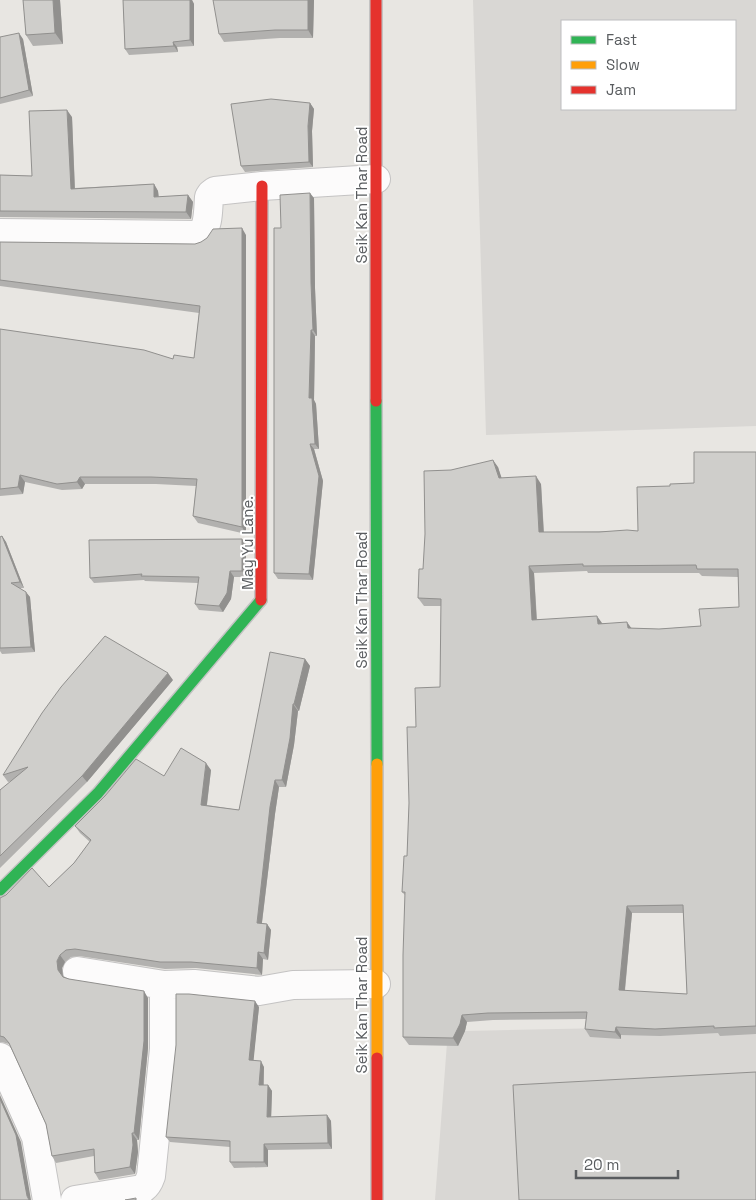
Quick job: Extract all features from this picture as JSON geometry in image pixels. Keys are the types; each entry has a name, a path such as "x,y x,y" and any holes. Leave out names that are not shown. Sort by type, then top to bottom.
{"street":[{"name":"Seik Kan Thar Road","path":"376,0 377,1200"},
{"path":"0,233 200,235 206,227 209,197 215,191 376,179"},
{"name":"May Yu Lane.","path":"0,890 98,793 262,599 262,186"},
{"path":"77,971 164,985 194,984 259,991 293,985 376,984"},
{"path":"74,1200 142,1189 146,1187 152,1176 164,1049 164,985"},
{"path":"0,1057 36,1137 47,1200"}],"shaded area":[{"path":"473,0 756,0 756,426 486,435"},
{"path":"756,1025 756,1200 435,1200 448,1030"}],"building":[{"path":"23,0 53,0 55,33 26,35"},
{"path":"123,0 190,0 190,40 173,42 174,46 125,49"},
{"path":"213,0 308,0 308,30 219,34"},
{"path":"19,33 29,90 0,98 0,37"},
{"path":"271,99 310,103 308,126 309,162 241,166 231,104"},
{"path":"67,110 71,189 154,184 154,197 188,195 186,212 0,211 0,175 32,176 29,111"},
{"path":"310,193 313,330 311,330 309,398 312,398 315,444 310,444 319,476 309,574 274,573 274,228 281,228 280,195"},
{"path":"242,228 242,527 193,516 197,479 80,477 77,482 57,484 20,475 18,487 0,489 0,329 144,350 173,359 174,355 194,358 200,306 0,280 0,242 195,244 207,238 213,229"},
{"path":"694,452 756,452 756,1026 655,1029 616,1027 615,1032 585,1029 587,1012 488,1013 462,1015 453,1038 403,1037 405,892 402,892 404,856 407,856 409,803 407,727 416,727 415,688 440,687 441,599 418,598 419,569 423,569 425,534 424,471 451,470 493,460 499,478 536,476 539,532 638,531 637,487 694,483","holes":["583,564 583,566 696,565 697,569 738,569 739,607 699,609 701,626 659,629 628,628 627,622 598,624 597,616 532,620 529,566","683,905 687,994 619,990 627,906"]},
{"path":"2,536 20,582 11,583 26,592 31,647 0,648 0,537"},
{"path":"242,539 242,571 230,571 227,593 219,606 195,604 199,577 141,576 142,574 90,578 89,540"},
{"path":"105,636 168,673 82,776 0,856 0,790 28,767 3,775 42,713 61,687"},
{"path":"270,652 305,659 293,704 290,738 282,780 275,780 270,807 257,923 267,924 264,953 258,952 257,968 191,962 160,962 75,949 66,950 57,961 58,970 63,977 144,991 144,1041 134,1133 132,1133 133,1145 130,1167 95,1173 94,1149 52,1156 46,1124 9,1043 4,1037 0,1036 0,898 6,895 32,868 49,887 74,863 91,840 75,826 105,796 136,759 164,776 181,748 206,763 201,805 239,810"},
{"path":"176,994 255,1001 249,1060 261,1061 259,1085 268,1085 267,1117 327,1115 328,1143 264,1144 264,1162 230,1162 230,1141 166,1137 176,1045"},
{"path":"756,1072 756,1200 519,1200 513,1085"},
{"path":"0,1099 16,1135 29,1200 0,1200"}],"traffic: fast":[{"path":"376,401 377,764"},
{"path":"0,890 98,793 261,600"}],"traffic: slow":[{"path":"377,764 377,1058"}],"traffic: jam":[{"path":"376,0 376,401"},
{"path":"261,600 262,186"},
{"path":"377,1058 377,1200"}]}
